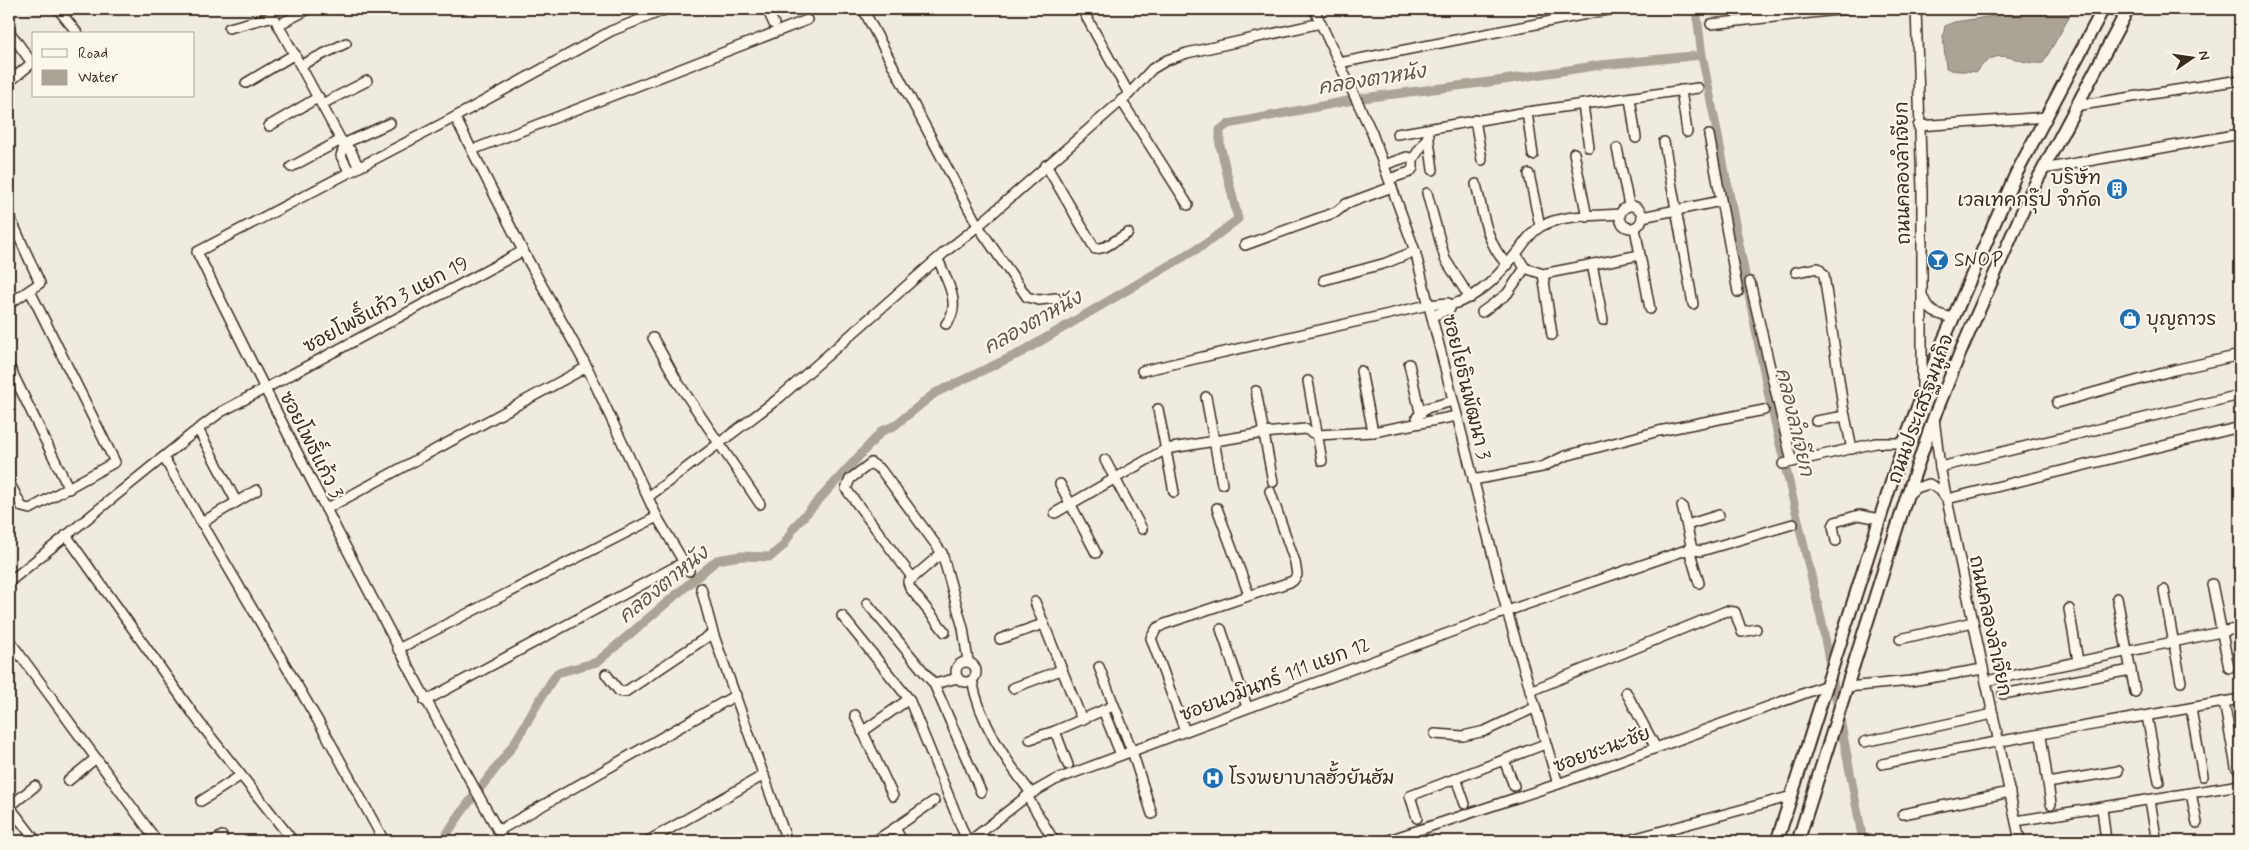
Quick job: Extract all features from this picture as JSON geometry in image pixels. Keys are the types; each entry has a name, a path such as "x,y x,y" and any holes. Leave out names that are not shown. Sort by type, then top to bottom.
{"main road":[{"name":"ถนนประเสริฐมนูกิจ","path":"1777,841 1904,443 1922,394 1952,318 2015,176 2103,9"},
{"name":"ถนนประเสริฐมนูกิจ","path":"1798,841 1934,417 1980,304 2043,170 2128,9"}],"street":[{"path":"58,9 76,32"},
{"path":"278,24 309,9"},
{"path":"768,9 774,24"},
{"path":"863,9 978,226 1027,296 1034,300 1056,298"},
{"path":"1082,9 1129,94"},
{"name":"ซอยโยธินพัฒนา 3","path":"1314,9 1359,105 1391,183 1415,251 1507,611 1534,708 1558,784"},
{"path":"1339,63 1612,9"},
{"path":"1711,24 1847,9"},
{"name":"ถนนคลองลำเจียก","path":"1916,9 1918,126 1922,189 1921,292 1926,306 1932,313 1952,318"},
{"path":"264,388 197,252 358,166 455,117 611,31 660,10"},
{"path":"229,28 270,17 275,19 343,144 351,151 358,166"},
{"path":"472,150 807,20"},
{"path":"648,496 779,398 1129,94 1152,69 1167,60 1321,22"},
{"path":"9,31 32,63 9,82"},
{"path":"301,65 346,43"},
{"path":"246,83 295,54"},
{"path":"2076,106 2240,80"},
{"path":"269,126 367,81"},
{"path":"1397,134 1428,132 1475,120 1698,88"},
{"path":"1681,90 1687,132"},
{"path":"1630,98 1636,138"},
{"path":"1121,100 1188,205"},
{"path":"1583,105 1588,146"},
{"path":"1527,112 1533,155"},
{"path":"455,117 523,251 587,367 657,517 690,572"},
{"path":"1918,126 2047,117"},
{"path":"1475,120 1482,160"},
{"path":"291,167 390,123"},
{"path":"1245,245 1336,212 1346,204 1410,172 1413,168 1413,159 1428,132"},
{"path":"1428,132 1433,170"},
{"path":"2043,170 2240,134"},
{"path":"1710,135 1738,292"},
{"path":"1664,142 1693,304"},
{"path":"343,144 341,156 349,171"},
{"path":"1617,148 1629,205"},
{"path":"1574,153 1587,217"},
{"path":"1384,165 1407,157 1413,159"},
{"path":"1046,165 1095,249 1105,247 1128,233"},
{"path":"1529,174 1540,226"},
{"path":"1476,184 1490,240 1498,256 1508,265"},
{"path":"1427,194 1445,259 1470,298"},
{"path":"1642,217 1721,201"},
{"path":"1142,371 1428,305 1448,303 1451,305 1470,298 1490,285 1540,226 1567,219 1620,214 1629,205"},
{"path":"1620,214 1620,221 1624,226 1635,228 1640,224 1642,217 1638,208 1629,205"},
{"path":"9,215 39,280 39,286 9,304"},
{"path":"1635,228 1650,309"},
{"name":"ซอยโพธิ์แก้ว 3 แยก 19","path":"264,388 523,251"},
{"path":"1324,280 1386,263 1415,251"},
{"path":"1516,254 1525,268 1543,274 1640,255"},
{"path":"938,259 953,298 952,317 946,324"},
{"path":"1592,264 1603,320"},
{"path":"1482,312 1507,294 1525,268"},
{"path":"1796,272 1818,268 1824,275 1845,416 1852,450"},
{"path":"1543,274 1552,335"},
{"path":"1750,282 1788,463 1876,444 1904,443"},
{"path":"9,482 22,507 30,509 113,464 115,460 30,291"},
{"path":"1921,292 1922,394"},
{"path":"1432,316 1450,309 1451,305"},
{"path":"653,338 719,444 760,504"},
{"path":"2057,404 2174,370 2240,354"},
{"path":"1409,364 1420,412"},
{"path":"9,366 69,489"},
{"path":"326,509 587,367"},
{"path":"1361,371 1373,432"},
{"path":"1308,382 1322,461"},
{"name":"ซอยโพธิ์แก้ว 3","path":"9,582 198,429 221,412 264,388 425,701 504,841"},
{"path":"1185,731 1151,638 1154,632 1165,624 1249,595 1286,585 1297,575 1295,562 1272,487 1256,391"},
{"path":"1940,467 2240,395"},
{"path":"1206,397 1222,484"},
{"path":"1413,423 1420,412 1427,408 1454,401"},
{"path":"1158,409 1174,492"},
{"path":"1473,480 1542,466 1565,456 1659,431 1764,410"},
{"path":"1055,513 1166,449 1264,433 1305,429 1317,435 1373,432 1457,416"},
{"path":"1816,421 1845,416"},
{"name":"ถนนคลองลำเจียก","path":"1934,417 1940,467 2020,841"},
{"path":"1908,496 1916,488 1929,484 1940,490 1947,499 2240,427"},
{"path":"198,429 236,501"},
{"path":"164,458 328,738 384,841"},
{"path":"1105,460 1142,529"},
{"path":"912,577 846,489 850,480 872,462 881,470 942,552 964,628 968,661 977,669 972,680 981,711 1003,757 1029,794 1054,841"},
{"path":"1060,484 1096,553"},
{"path":"201,523 257,490"},
{"path":"1682,506 1699,583"},
{"path":"1216,508 1249,595"},
{"path":"1687,525 1718,515"},
{"path":"1836,541 1833,526 1835,522 1859,515 1880,519"},
{"path":"398,649 657,517"},
{"name":"ซอยนวมินทร์ 111 แยก 12","path":"968,841 1029,794 1055,780 1507,611 1690,549 1701,551 1793,524"},
{"path":"66,535 240,776 293,841"},
{"path":"942,552 908,582 910,588 945,632"},
{"path":"425,701 684,562"},
{"path":"2212,584 2229,668"},
{"path":"701,588 713,633 787,841"},
{"path":"2164,590 2181,682"},
{"path":"2117,598 2135,692"},
{"path":"1035,602 1082,720"},
{"path":"867,603 934,684 980,792"},
{"path":"2069,609 2078,661"},
{"path":"1530,691 1726,611 1735,612 1742,632 1756,629"},
{"path":"842,616 909,700 968,841"},
{"path":"1900,639 1973,622"},
{"path":"1000,639 1043,624"},
{"path":"1986,681 2240,628"},
{"path":"1221,629 1247,707"},
{"path":"606,674 619,691 625,692 713,633"},
{"path":"9,640 157,841"},
{"path":"958,678 958,666 968,661"},
{"path":"1098,667 1132,751 1152,814"},
{"path":"1847,687 1983,669"},
{"path":"1013,688 1061,670"},
{"path":"2003,694 2131,670"},
{"path":"934,684 958,678 965,682 972,680"},
{"name":"ซอยชะนะชัย","path":"1386,841 1558,784 1827,683"},
{"path":"1626,692 1656,748"},
{"path":"498,831 736,695"},
{"path":"862,732 909,700"},
{"path":"1882,764 1998,740 2041,736 2240,700"},
{"path":"2224,702 2236,767"},
{"path":"1030,738 1055,731 1113,706"},
{"path":"1435,734 1463,736 1485,731 1534,708"},
{"path":"2191,708 2203,776"},
{"path":"1103,710 1121,755"},
{"path":"1864,742 1993,714"},
{"path":"855,715 893,796"},
{"path":"2147,716 2159,782"},
{"path":"1055,731 1068,765"},
{"path":"2041,736 2051,804"},
{"path":"1418,818 1410,796 1545,744"},
{"path":"68,781 96,758"},
{"path":"1504,760 1514,786"},
{"path":"2048,783 2118,771"},
{"path":"648,841 764,775"},
{"path":"201,801 240,776"},
{"path":"1456,778 1465,804"},
{"path":"35,786 9,806 36,841"},
{"path":"2016,821 2240,786"},
{"path":"1902,814 2010,792"},
{"path":"2191,793 2197,823"},
{"path":"1625,841 1792,796"},
{"path":"2150,800 2156,837"},
{"path":"876,841 934,801"},
{"path":"2102,808 2106,841"},
{"path":"895,828 902,841"}],"water":[{"path":"2016,9 2074,9 2043,63 2033,63 2001,56 1985,63 1976,72 1946,68 1943,36 1945,26 1954,22 1994,16"}],"waterway":[{"name":"คลองลำเจียก","path":"1696,9 1702,55 1769,397 1821,618 1863,841"},
{"name":"คลองตาหนัง","path":"443,841 459,816 513,745 557,673 597,662 717,560 740,556 770,557 783,546 795,526 882,431 894,426 935,393 1022,352 1207,243 1238,219 1220,145 1220,130 1228,124 1363,98 1497,81 1601,65 1702,55"}],"place":[{"name":"บริษัท เวลเทคกรุ๊ป จำกัด","path":"2117,189"},
{"name":"SNOP","path":"1938,260"},
{"name":"บุญถาวร","path":"2130,319"},
{"name":"โรงพยาบาลฮั้วยันฮัม","path":"1213,778"}]}
